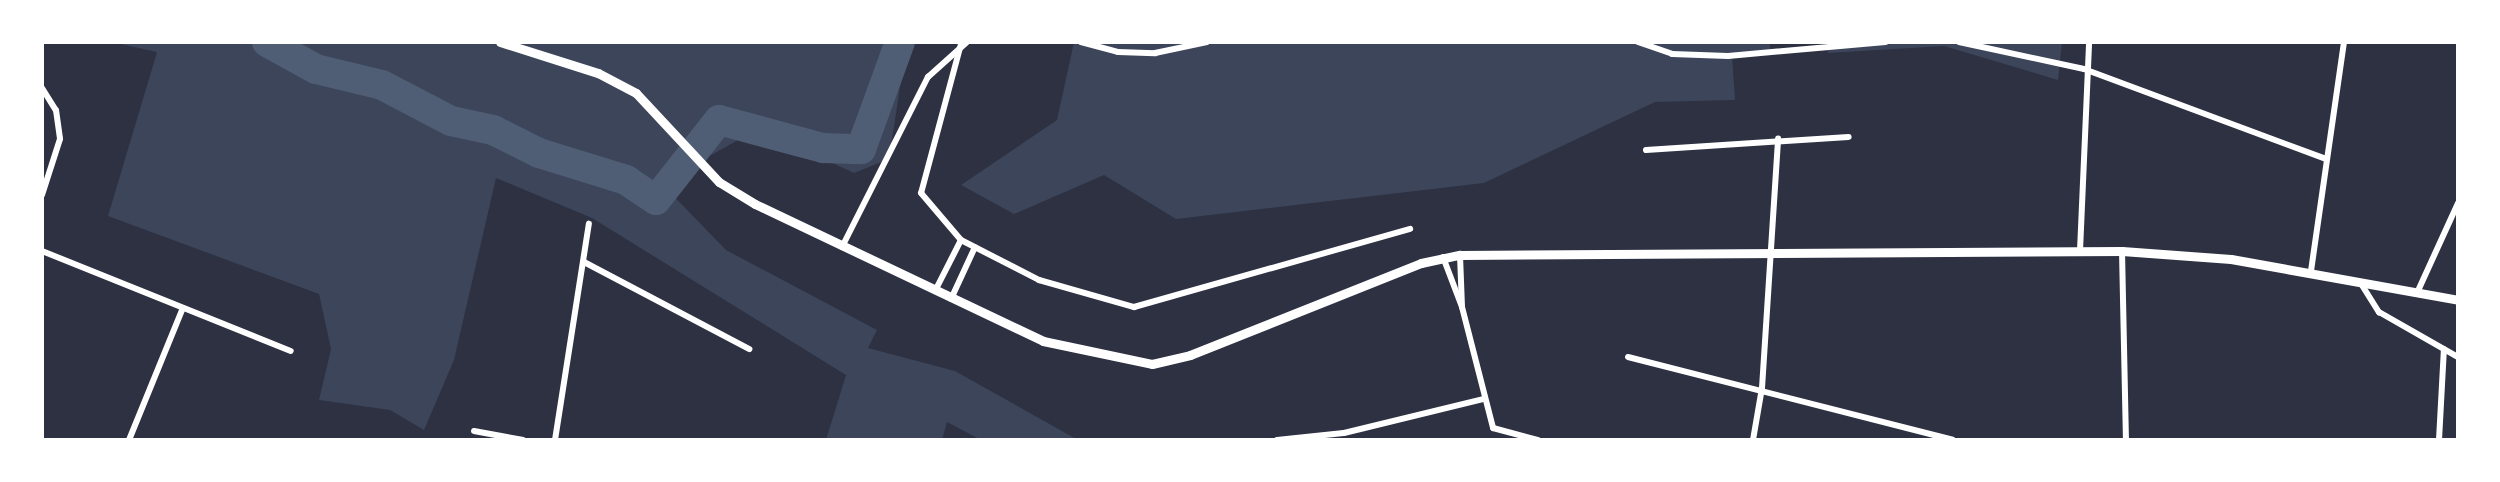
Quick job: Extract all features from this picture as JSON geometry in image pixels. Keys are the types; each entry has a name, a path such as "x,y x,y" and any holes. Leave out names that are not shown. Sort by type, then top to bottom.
{"street":[{"path":"500,42 618,82 653,108 736,194 842,247 1043,341 1152,364 1190,355 1443,257 1460,255 2122,251 2311,271 2458,300"},
{"path":"1081,42 1118,52 1155,53 1207,42"},
{"path":"1638,42 1672,54 1728,56 1885,42"},
{"path":"1959,42 2084,69 2326,159"},
{"path":"2080,251 2084,69 2089,42"},
{"path":"2311,271 2344,42"},
{"path":"842,247 928,77 964,43"},
{"path":"964,43 921,193 928,207 961,240 1039,280 1134,307 1410,229"},
{"path":"42,88 56,110 60,139 42,195"},
{"path":"1646,150 1778,139 1849,137"},
{"path":"1753,440 1762,388 1778,139"},
{"path":"2416,293 2458,203"},
{"path":"555,440 589,224"},
{"path":"935,291 961,240"},
{"path":"951,299 975,247"},
{"path":"42,251 182,310 291,351"},
{"path":"2122,251 2126,440"},
{"path":"1460,255 1462,307"},
{"path":"1443,257 1462,307 1483,399 1493,428 1538,440"},
{"path":"584,262 749,349"},
{"path":"2360,282 2379,312 2458,357"},
{"path":"129,440 182,310"},
{"path":"2439,440 2444,349"},
{"path":"1628,357 1762,388 1953,440"},
{"path":"1277,440 1307,438 1483,399"},
{"path":"474,430 523,440"}],"shaded area":[{"path":"111,42 916,42 906,48 889,159 854,173 758,129 661,183 726,250 877,330 868,348 955,371 1078,440 981,440 947,422 942,440 826,440 846,375 592,218 496,178 454,360 424,430 390,410 319,400 331,349 319,294 108,216 157,52"},
{"path":"1074,42 1769,42 1771,51 1732,55 1735,100 1655,102 1484,183 1176,219 1104,175 1014,214 961,185 1057,120"},
{"path":"1826,42 2062,42 2058,80 1944,46 1828,53"}],"waterway":[{"path":"267,42 316,69 382,85 451,121 493,130 539,153 626,180 656,200 719,120 823,148 861,149 900,42"}]}
